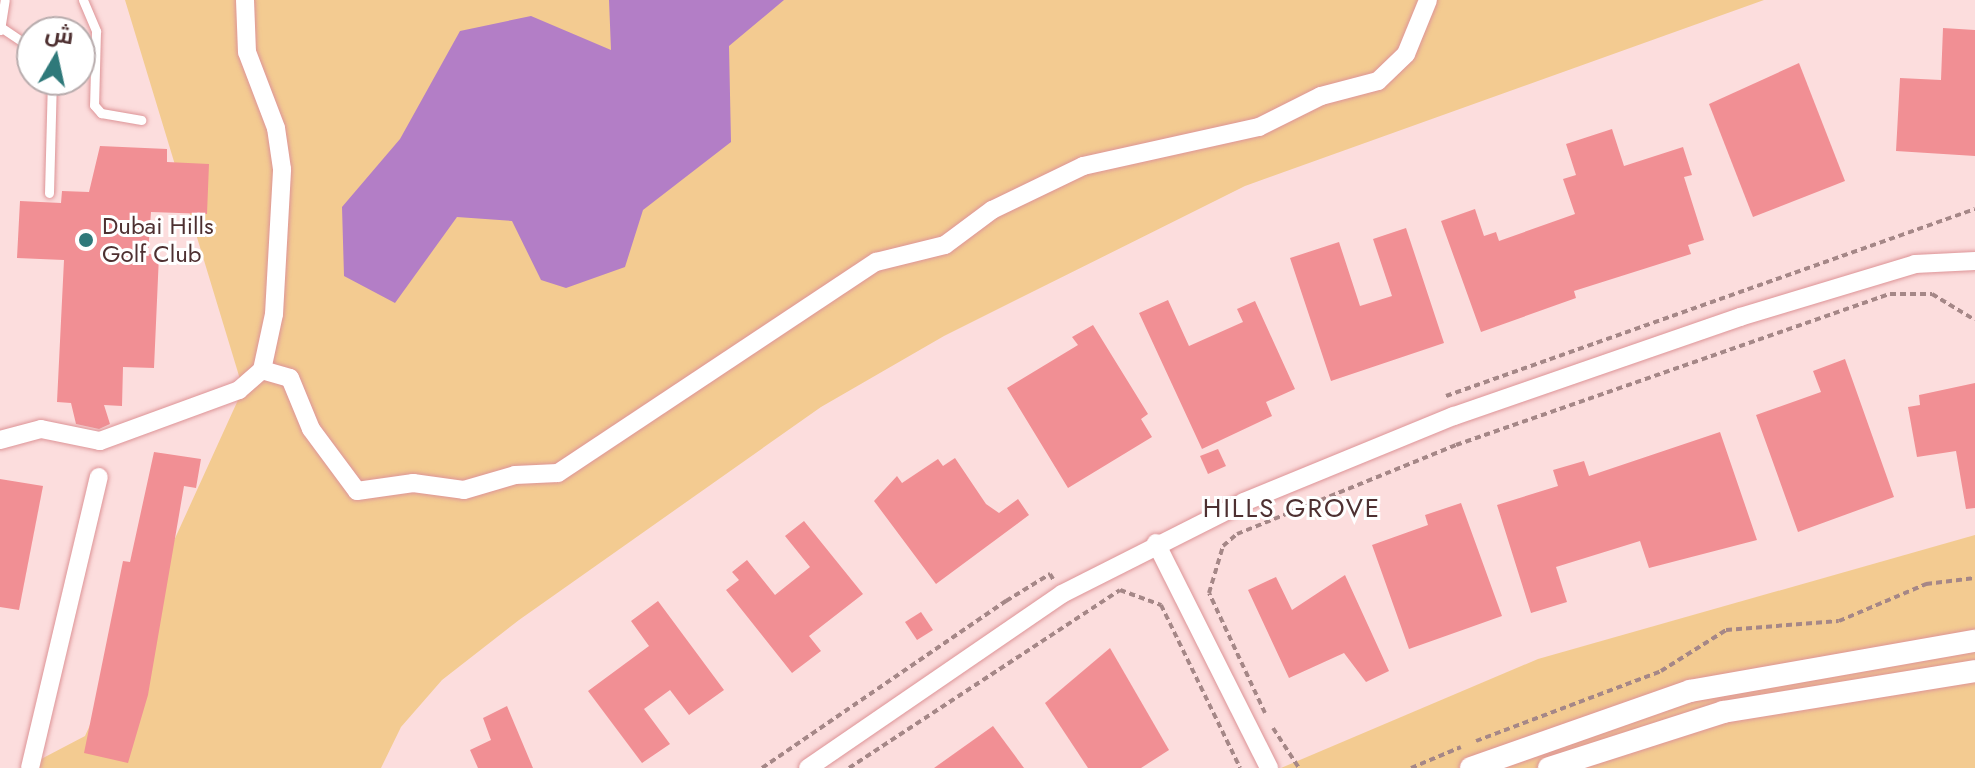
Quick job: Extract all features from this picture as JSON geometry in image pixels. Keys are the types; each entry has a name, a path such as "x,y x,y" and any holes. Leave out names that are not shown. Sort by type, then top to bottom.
{"street":[{"path":"0,440 41,429 100,441 239,390 262,370 274,314 282,169 247,52 245,0"},
{"path":"262,370 281,372 296,386 311,429 357,491 413,483 464,490 515,475 558,473 876,262 945,245 992,210 1083,166 1259,127 1321,96 1378,81 1406,54 1428,0"},
{"path":"808,768 1062,594 1156,543 1454,416 1892,269 1975,261"},
{"path":"30,768 99,477"},
{"path":"1156,543 1269,768"},
{"path":"1471,768 1690,691 1975,641"},
{"path":"1549,768 1723,712 1975,671"}],"lane":[{"path":"1,29 5,0"},
{"path":"83,0 96,31 94,105 101,113 141,120"},
{"path":"49,193 52,96"}],"path":[{"path":"1454,416 1445,396 1975,209"},
{"path":"1299,768 1209,593 1223,546 1237,534 1456,445 1890,294 1932,294 1975,320"},
{"path":"762,768 1050,574 1062,594"},
{"path":"1411,768 1661,671 1726,630 1839,621 1926,584 1975,578"},
{"path":"849,768 1120,590 1161,605 1240,768"}],"shaded area":[{"path":"125,0 1764,0 1245,186 944,336 821,407 519,620 442,680 401,727 381,768 24,768 85,736 243,389"},
{"path":"609,0 784,0 729,46 731,142 643,210 625,267 566,288 541,280 512,221 457,217 395,303 344,276 342,207 400,139 460,31 531,16 611,50"},
{"path":"1975,535 1975,768 1281,768 1538,659"}],"building":[{"path":"1943,28 1975,30 1975,156 1896,151 1900,78 1941,80"},
{"path":"1799,63 1845,181 1753,217 1709,104"},
{"path":"1612,129 1624,166 1683,147 1692,175 1684,177 1704,240 1688,245 1691,254 1574,291 1576,298 1481,332 1441,221 1475,209 1484,236 1496,232 1499,241 1575,214 1563,179 1576,175 1566,144"},
{"path":"100,146 167,149 167,162 209,164 207,214 151,212 148,254 159,255 154,368 123,367 122,406 104,405 110,424 99,429 76,424 71,403 57,402 64,260 17,258 20,201 61,203 62,191 89,192"},
{"path":"1406,228 1444,343 1331,381 1290,258 1339,242 1360,306 1392,296 1373,239"},
{"path":"1168,300 1189,346 1243,322 1237,309 1255,301 1295,389 1266,402 1272,416 1202,449 1139,313"},
{"path":"1093,325 1148,414 1141,419 1152,437 1068,488 1007,388 1078,345 1072,337"},
{"path":"1845,359 1894,497 1798,532 1756,415 1821,392 1813,371"},
{"path":"1975,383 1975,508 1966,509 1956,451 1917,457 1908,407 1920,405 1919,395"},
{"path":"1720,432 1757,540 1649,568 1640,541 1556,567 1567,602 1531,613 1497,505 1558,486 1553,470 1584,461 1589,476"},
{"path":"1218,449 1226,466 1208,474 1200,456"},
{"path":"154,452 201,459 196,488 184,486 148,695 128,763 84,753 123,561 130,562"},
{"path":"955,458 986,504 999,513 1018,499 1029,515 936,584 874,501 897,476 902,483 938,459 943,466"},
{"path":"0,479 43,486 19,610 0,607"},
{"path":"1461,503 1502,616 1409,649 1372,545 1428,525 1425,515"},
{"path":"804,521 863,594 809,636 821,651 792,673 726,590 739,580 732,572 747,560 775,595 810,567 785,536"},
{"path":"1345,575 1389,671 1366,682 1344,653 1289,678 1248,590 1276,577 1292,610"},
{"path":"658,601 724,690 689,715 670,690 644,709 670,744 642,763 588,691 649,646 631,621"},
{"path":"921,612 933,630 917,640 905,622"},
{"path":"1110,648 1169,750 1141,768 1088,768 1045,703"},
{"path":"507,706 533,768 478,768 470,750 491,740 483,718"},
{"path":"993,726 1024,768 934,768"}],"place":[{"name":"Dubai Hills Golf Club","path":"86,240"}],"district":[{"name":"HILLS GROVE","path":"1292,509"}]}
